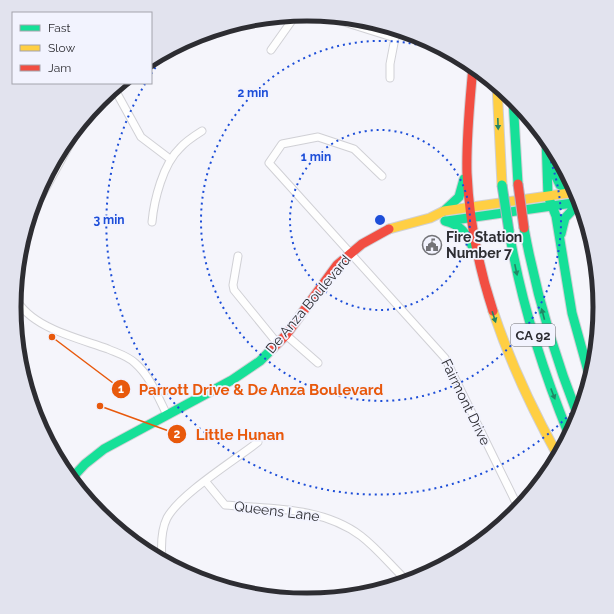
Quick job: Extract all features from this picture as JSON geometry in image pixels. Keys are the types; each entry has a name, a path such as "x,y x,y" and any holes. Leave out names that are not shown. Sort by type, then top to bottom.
{"main road":[{"path":"473,74 467,187 480,266 493,315 516,373 532,409 555,450"},
{"name":"CA 92","path":"497,93 498,136 502,185 518,281 532,334 551,391 566,428"},
{"name":"CA 92","path":"514,110 518,184 524,228 543,314 575,407"},
{"path":"547,151 552,171 558,182 567,188"},
{"path":"547,151 548,196 553,206 572,313 587,367"},
{"path":"468,166 459,197 444,216 463,230 470,240 480,266"},
{"name":"De Anza Boulevard","path":"444,216 471,207 569,193"},
{"name":"De Anza Boulevard","path":"75,474 85,464 104,449 241,374 278,344 332,272 350,253 365,241 385,230 402,224 444,216 472,217 573,204"},
{"path":"561,245 564,221 568,213 575,207"}],"street":[{"path":"271,50 289,22"},
{"path":"351,24 395,38 390,64 390,78"},
{"path":"117,93 141,138 170,159"},
{"path":"152,222 154,204 170,159 180,148 202,131"},
{"name":"Fairmont Drive","path":"382,176 354,149 318,137 282,144 269,163 445,358 516,502"},
{"path":"238,256 233,285 234,290 278,344"},
{"path":"21,306 25,312 37,322 120,354 134,362 146,374 166,415"},
{"path":"286,335 318,363"},
{"path":"162,554 161,542 167,518 182,499 258,442"},
{"name":"Queens Lane","path":"206,482 225,505 290,510 324,516 360,536 402,577"}],"traffic: fast":[{"path":"514,110 518,184"},
{"path":"546,150 548,196 556,216 572,313 587,367"},
{"path":"551,167 560,185 567,188"},
{"path":"444,211 459,197 464,179"},
{"path":"502,185 509,231"},
{"path":"447,221 573,203"},
{"path":"561,234 565,218 575,207"},
{"path":"445,221 459,227 468,238 473,248"},
{"path":"524,228 546,324 575,407"},
{"path":"509,231 533,335 566,428"},
{"path":"75,474 85,464 104,449 232,380 260,361 273,348"}],"traffic: slow":[{"path":"497,93 502,185"},
{"path":"389,229 430,218 444,211 569,193"},
{"path":"493,311 522,385 555,450"}],"traffic: jam":[{"path":"472,74 467,146 468,190 472,226 483,278 493,311"},
{"path":"518,184 524,228"},
{"path":"273,348 286,335 337,265 362,244 389,229"}],"place":[{"name":"Fire Station Number 7","path":"432,245"},
{"name":"Parrott Drive & De Anza Boulevard","path":"52,337"},
{"name":"Little Hunan","path":"100,406"}]}
